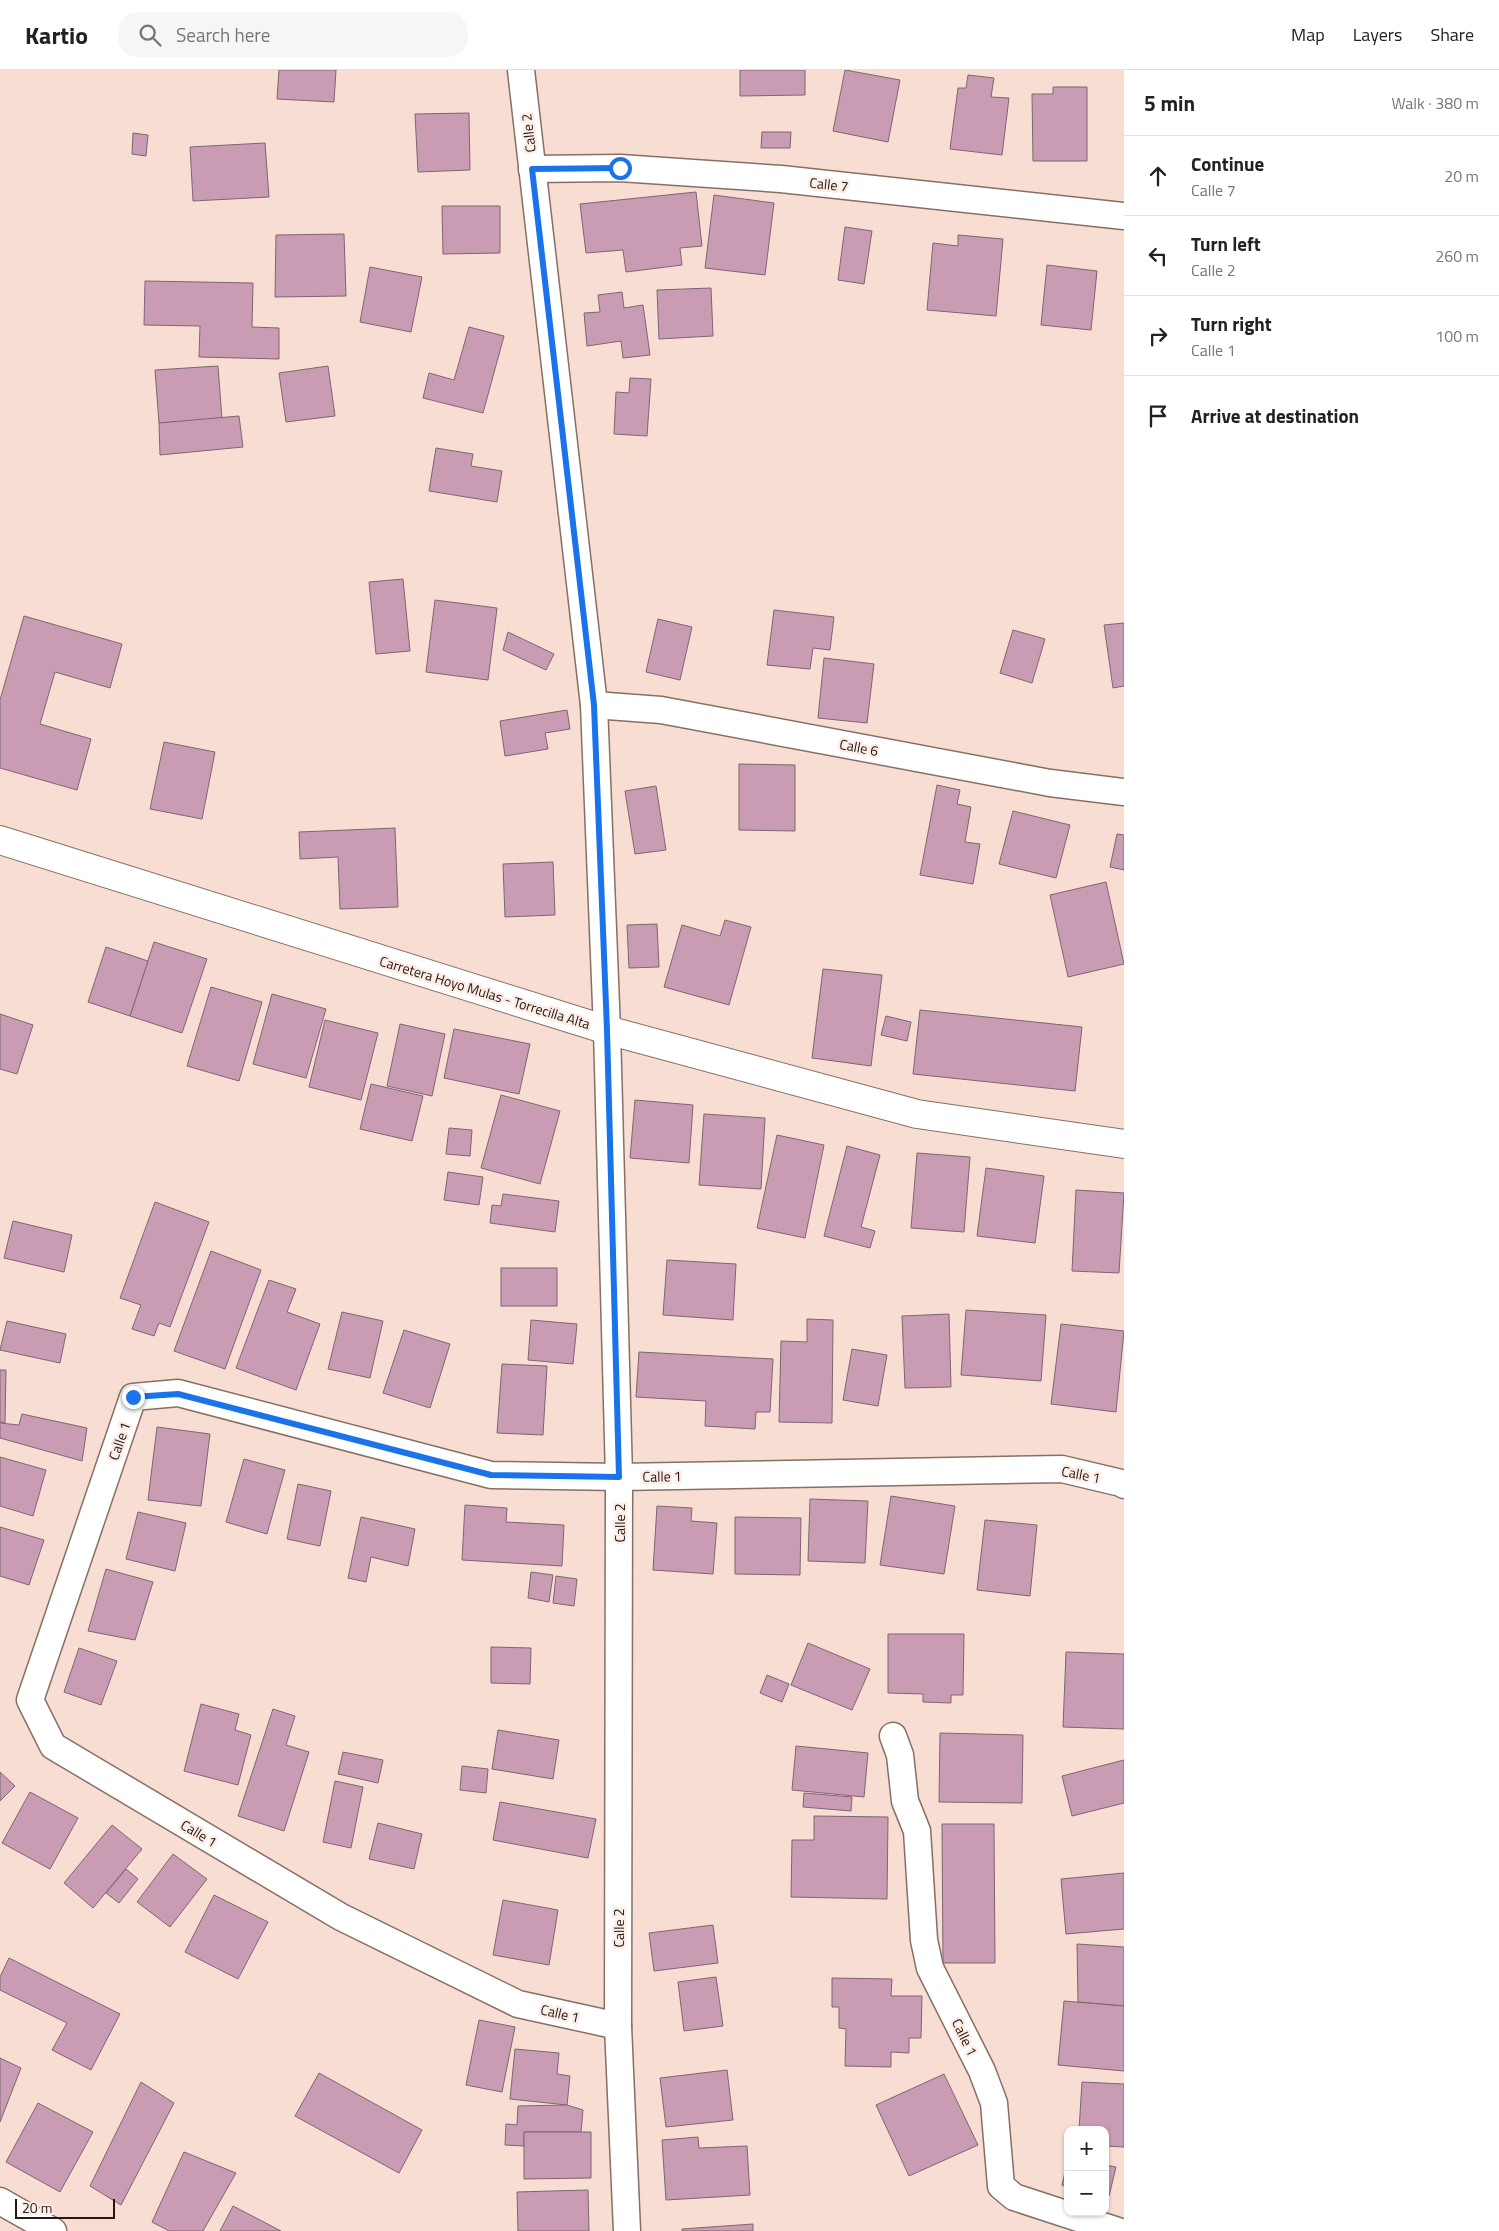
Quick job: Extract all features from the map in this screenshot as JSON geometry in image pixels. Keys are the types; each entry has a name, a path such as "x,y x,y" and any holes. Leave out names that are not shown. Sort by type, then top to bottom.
{"street":[{"name":"Calle 2","path":"521,70 594,705 607,1030 619,1477 618,2026 627,2231"},
{"name":"Calle 7","path":"532,169 620,168 772,178 1124,216"},
{"name":"Calle 6","path":"594,705 661,710 1050,783 1124,792"},
{"name":"Carretera Hoyo Mulas - Torrecilla Alta","path":"0,840 607,1030 917,1114 1124,1144"},
{"name":"Calle 1","path":"618,2026 518,2004 341,1917 53,1746 30,1700 133,1397 178,1394 491,1475 619,1477 1062,1469 1124,1485"},
{"name":"Calle 1","path":"894,1736 900,1755 905,1801 917,1831 924,1940 930,1968 982,2071 994,2103 1001,2186 1014,2197 1118,2231"},
{"path":"0,2201 53,2231"}],"building":[{"path":"279,70 336,70 334,102 277,99"},
{"path":"740,70 805,70 805,95 740,96"},
{"path":"845,70 900,80 888,142 833,131"},
{"path":"968,75 994,78 991,97 1009,98 1002,155 950,149 958,88 966,88"},
{"path":"1053,87 1087,87 1087,161 1033,161 1032,94 1053,94"},
{"path":"469,113 470,170 418,172 415,114"},
{"path":"762,132 791,132 790,148 761,148"},
{"path":"133,133 148,135 146,156 132,154"},
{"path":"265,143 269,197 193,201 190,147"},
{"path":"696,192 702,246 680,248 682,265 626,272 623,250 586,253 580,204"},
{"path":"714,195 774,203 765,275 705,268"},
{"path":"442,206 500,206 500,253 443,254"},
{"path":"845,227 872,231 864,284 838,280"},
{"path":"344,234 346,296 275,297 276,235"},
{"path":"958,235 1003,239 996,316 927,310 933,243 958,246"},
{"path":"1047,265 1097,271 1091,330 1041,325"},
{"path":"370,267 422,277 411,332 360,322"},
{"path":"145,281 253,283 252,327 279,328 279,359 199,357 200,326 144,325"},
{"path":"711,288 713,336 659,339 657,290"},
{"path":"622,292 624,308 643,305 650,355 623,358 621,341 587,346 584,313 600,312 598,295"},
{"path":"469,327 504,336 483,413 423,398 429,373 454,380"},
{"path":"218,366 222,419 159,423 155,370"},
{"path":"328,366 335,416 286,422 279,373"},
{"path":"630,378 651,379 647,436 614,434 616,392 629,393"},
{"path":"239,416 243,447 160,455 159,423"},
{"path":"436,448 473,454 471,466 502,471 497,502 429,491"},
{"path":"403,579 410,651 376,654 369,582"},
{"path":"435,600 497,608 488,680 426,672"},
{"path":"774,610 834,617 830,650 813,648 810,669 767,665"},
{"path":"24,616 122,644 110,688 55,672 40,724 91,739 77,790 0,768 0,700"},
{"path":"658,619 692,627 680,680 646,672"},
{"path":"1124,623 1124,686 1113,688 1104,625"},
{"path":"1013,630 1045,639 1032,683 1000,673"},
{"path":"508,632 554,654 546,670 503,650"},
{"path":"824,658 874,664 867,723 818,718"},
{"path":"567,710 570,729 545,733 548,749 505,756 500,721"},
{"path":"164,742 215,752 202,819 150,809"},
{"path":"739,764 795,765 795,831 739,830"},
{"path":"937,785 960,790 957,804 971,807 965,842 980,844 973,884 920,875"},
{"path":"656,786 666,850 635,854 625,791"},
{"path":"1013,811 1070,825 1056,878 999,864"},
{"path":"395,828 398,907 340,909 338,857 300,859 299,832"},
{"path":"1117,834 1124,835 1124,870 1110,867"},
{"path":"553,862 555,915 505,917 503,864"},
{"path":"1106,882 1124,964 1068,977 1050,895"},
{"path":"725,920 751,927 729,1005 664,987 682,925 720,936"},
{"path":"657,924 659,967 629,968 627,925"},
{"path":"154,942 207,959 182,1033 130,1016"},
{"path":"106,947 148,961 130,1016 88,1002"},
{"path":"823,969 882,975 871,1066 812,1058"},
{"path":"211,987 262,1002 239,1081 187,1066"},
{"path":"272,994 326,1009 306,1078 253,1064"},
{"path":"920,1010 1082,1027 1075,1091 913,1074"},
{"path":"0,1014 33,1025 17,1074 0,1069"},
{"path":"886,1016 911,1022 907,1041 881,1035"},
{"path":"325,1020 378,1033 361,1100 309,1087"},
{"path":"400,1024 445,1034 432,1096 387,1086"},
{"path":"454,1029 530,1044 519,1094 444,1078"},
{"path":"371,1084 423,1096 412,1141 360,1129"},
{"path":"501,1095 560,1111 540,1184 481,1168"},
{"path":"635,1100 693,1105 689,1163 630,1158"},
{"path":"704,1114 765,1118 761,1189 699,1185"},
{"path":"449,1128 472,1130 470,1156 446,1154"},
{"path":"777,1135 824,1145 805,1238 757,1228"},
{"path":"847,1146 880,1155 861,1227 875,1231 870,1248 824,1236"},
{"path":"917,1153 970,1157 964,1232 911,1228"},
{"path":"986,1168 1044,1176 1035,1243 977,1236"},
{"path":"448,1172 483,1177 479,1205 444,1200"},
{"path":"1076,1190 1124,1193 1119,1273 1072,1271"},
{"path":"503,1194 559,1201 555,1232 490,1223 492,1205 501,1206"},
{"path":"155,1202 209,1222 170,1327 159,1323 154,1336 132,1329 141,1305 120,1298"},
{"path":"13,1221 72,1235 64,1272 4,1258"},
{"path":"211,1251 261,1270 225,1369 174,1351"},
{"path":"667,1260 736,1264 733,1320 663,1315"},
{"path":"501,1268 557,1268 557,1306 501,1306"},
{"path":"269,1280 296,1289 287,1312 320,1324 296,1390 236,1368"},
{"path":"966,1310 1046,1315 1041,1381 961,1375"},
{"path":"342,1312 383,1321 370,1378 328,1369"},
{"path":"949,1314 951,1387 905,1388 902,1316"},
{"path":"807,1319 833,1320 832,1423 779,1422 781,1341 807,1342"},
{"path":"531,1320 577,1324 573,1364 528,1360"},
{"path":"7,1321 66,1334 60,1363 0,1350"},
{"path":"1061,1324 1124,1331 1116,1412 1051,1404"},
{"path":"404,1330 450,1344 430,1408 383,1393"},
{"path":"852,1349 887,1355 878,1406 843,1400"},
{"path":"639,1352 773,1359 770,1412 756,1412 755,1429 705,1426 706,1401 636,1397"},
{"path":"502,1364 547,1366 543,1435 497,1433"},
{"path":"0,1370 6,1370 5,1423 0,1422"},
{"path":"22,1414 87,1428 82,1461 0,1438 0,1423 19,1425"},
{"path":"157,1427 210,1434 201,1506 148,1500"},
{"path":"0,1457 46,1470 33,1516 0,1506"},
{"path":"244,1459 285,1470 267,1534 226,1522"},
{"path":"298,1484 331,1491 320,1546 287,1539"},
{"path":"891,1496 955,1506 944,1574 880,1565"},
{"path":"810,1499 868,1501 865,1563 808,1561"},
{"path":"465,1505 507,1508 506,1522 564,1525 562,1566 462,1560"},
{"path":"657,1506 692,1508 691,1521 717,1523 713,1574 653,1570"},
{"path":"138,1512 186,1523 175,1571 126,1559"},
{"path":"361,1517 415,1529 408,1566 371,1557 366,1582 348,1578"},
{"path":"735,1517 801,1518 800,1575 735,1574"},
{"path":"985,1520 1037,1525 1030,1596 977,1590"},
{"path":"0,1527 44,1540 29,1585 0,1576"},
{"path":"106,1569 153,1582 135,1640 88,1631"},
{"path":"531,1572 553,1575 549,1602 528,1598"},
{"path":"556,1576 577,1579 574,1606 553,1603"},
{"path":"888,1634 964,1634 963,1695 951,1695 951,1703 923,1702 923,1694 888,1693"},
{"path":"808,1643 870,1669 852,1710 791,1685"},
{"path":"491,1647 531,1648 530,1684 491,1683"},
{"path":"79,1648 117,1661 101,1705 64,1692"},
{"path":"1066,1652 1124,1654 1124,1729 1063,1727"},
{"path":"767,1675 789,1684 782,1702 760,1693"},
{"path":"201,1704 239,1714 235,1730 251,1735 238,1785 184,1771"},
{"path":"273,1709 295,1716 286,1745 309,1752 284,1831 238,1816"},
{"path":"498,1730 559,1740 553,1779 492,1769"},
{"path":"940,1733 1023,1735 1022,1803 939,1802"},
{"path":"796,1746 868,1753 864,1797 792,1790"},
{"path":"343,1752 383,1760 378,1783 338,1774"},
{"path":"1124,1760 1124,1803 1072,1816 1062,1776"},
{"path":"462,1766 488,1769 486,1793 460,1790"},
{"path":"0,1772 15,1786 0,1801"},
{"path":"335,1781 363,1787 351,1848 323,1842"},
{"path":"30,1792 78,1818 50,1869 2,1843"},
{"path":"804,1793 852,1797 851,1811 803,1807"},
{"path":"500,1802 596,1819 588,1858 493,1840"},
{"path":"814,1816 888,1817 887,1899 791,1897 792,1840 814,1840"},
{"path":"378,1823 422,1834 414,1869 369,1859"},
{"path":"942,1824 994,1824 995,1963 943,1963"},
{"path":"112,1825 142,1849 93,1908 64,1883"},
{"path":"173,1854 207,1879 170,1927 137,1902"},
{"path":"126,1869 138,1879 119,1903 106,1893"},
{"path":"1124,1873 1124,1929 1066,1934 1061,1879"},
{"path":"214,1895 268,1922 238,1979 185,1952"},
{"path":"503,1900 558,1910 549,1965 493,1955"},
{"path":"713,1925 718,1963 654,1971 649,1933"},
{"path":"1077,1944 1124,1947 1124,2006 1078,2002"},
{"path":"9,1958 120,2014 91,2070 52,2050 67,2023 0,1990 0,1977"},
{"path":"716,1977 723,2026 684,2031 678,1982"},
{"path":"832,1978 892,1979 891,1996 922,1996 921,2038 909,2038 909,2053 891,2052 891,2067 845,2066 846,2029 839,2028 839,2007 832,2007"},
{"path":"1064,2001 1124,2006 1124,2071 1058,2065"},
{"path":"479,2020 515,2027 502,2092 466,2085"},
{"path":"515,2049 559,2053 557,2074 570,2076 567,2105 510,2099"},
{"path":"0,2058 21,2068 0,2122"},
{"path":"727,2070 733,2120 666,2127 660,2078"},
{"path":"319,2073 422,2130 399,2173 295,2116"},
{"path":"944,2074 978,2145 909,2176 876,2105"},
{"path":"141,2082 174,2103 121,2205 90,2186"},
{"path":"1082,2082 1124,2084 1124,2147 1109,2146 1109,2126 1079,2126"},
{"path":"38,2103 93,2132 60,2192 6,2162"},
{"path":"567,2105 583,2110 581,2132 524,2132 524,2146 505,2145 506,2124 517,2125 518,2106"},
{"path":"524,2132 591,2132 591,2178 524,2179"},
{"path":"698,2137 699,2148 747,2146 750,2195 666,2200 662,2140"},
{"path":"184,2152 236,2173 203,2231 169,2231 152,2222"},
{"path":"1109,2166 1116,2167 1109,2196"},
{"path":"588,2190 589,2231 518,2231 517,2192"},
{"path":"233,2206 281,2231 220,2231"},
{"path":"753,2224 753,2231 682,2231 682,2229"}],"route":[{"path":"133,1397 178,1394 491,1475 619,1477 607,1030 594,705 532,169 620,168"}]}
